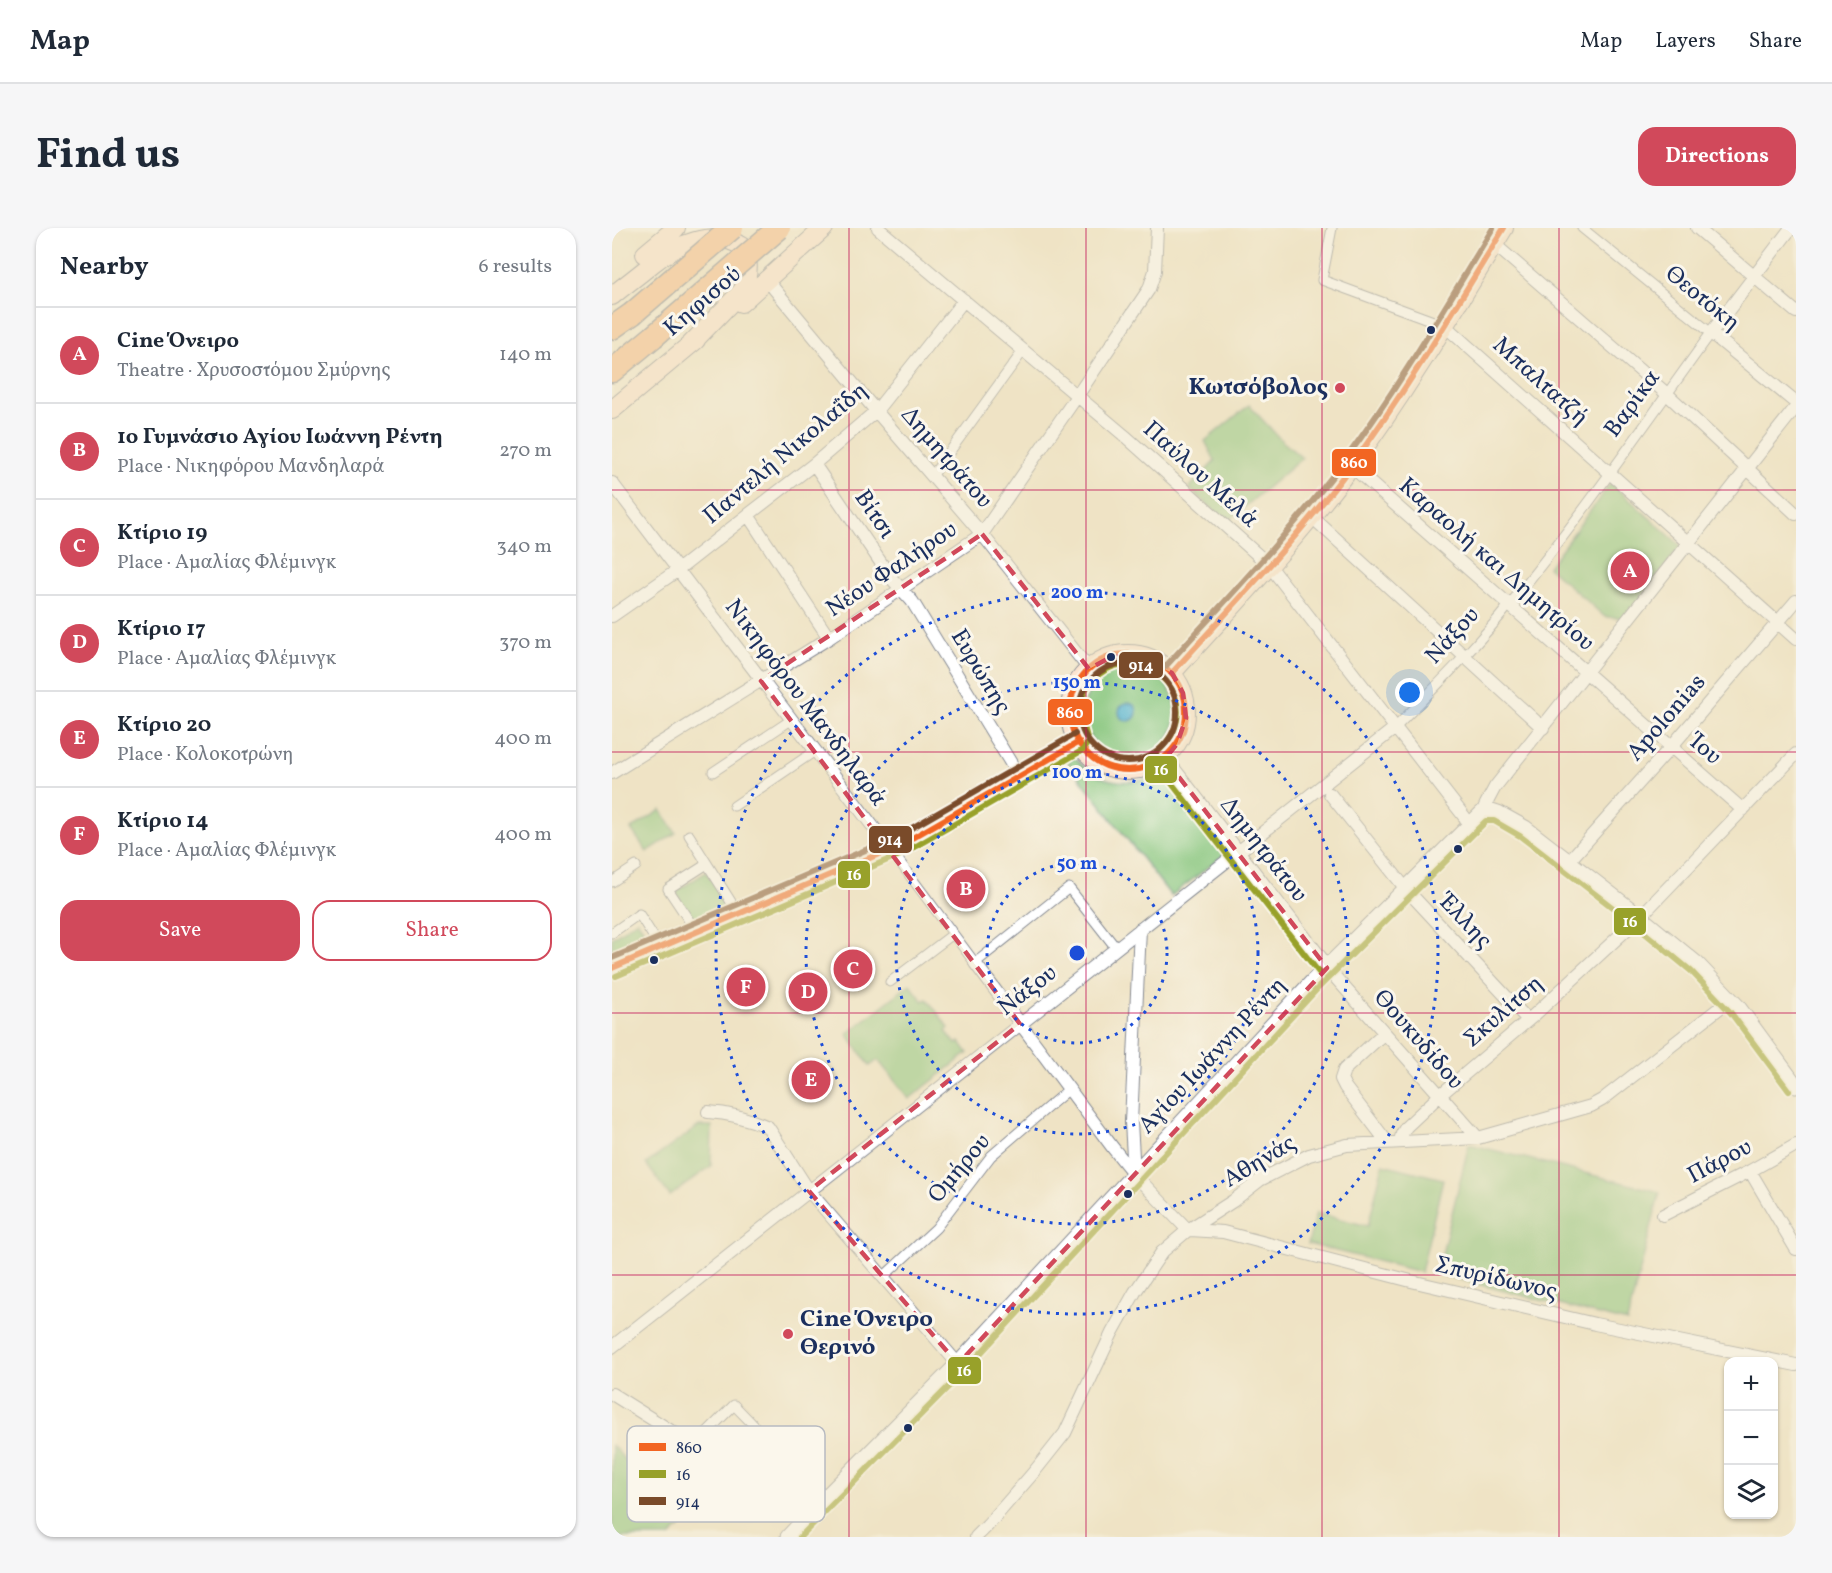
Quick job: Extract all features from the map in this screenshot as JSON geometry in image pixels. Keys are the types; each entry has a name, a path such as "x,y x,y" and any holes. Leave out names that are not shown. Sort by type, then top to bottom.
{"highway":[{"path":"612,328 632,314 732,228"},
{"path":"612,371 779,228"}],"main road":[{"path":"612,284 676,228"},
{"name":"Κηφισού","path":"612,410 739,305 824,228"},
{"path":"1172,673 1269,565 1351,466 1400,395 1504,228"},
{"path":"612,296 679,242 704,231 717,231 729,236 740,244 746,254 749,266 748,278 743,290 689,346"},
{"path":"1124,654 1150,658 1162,664 1172,673 1183,693 1186,718 1177,744 1164,758 1155,764 1134,770 1112,768 1093,758 1079,742 1071,721 1072,698 1089,669 1099,662 1124,654"},
{"path":"612,968 900,845 1079,742"}],"street":[{"name":"Παύλου Μελά","path":"878,228 1125,436 1269,565 1470,824"},
{"name":"Νέου Φαλήρου","path":"612,773 830,638 982,534 1149,289 1155,271 1157,228"},
{"path":"1332,228 1322,280 1444,326"},
{"name":"Θεοτόκη","path":"1582,228 1796,405"},
{"path":"1697,228 1796,312"},
{"name":"Βαρίκα","path":"1509,605 1564,535 1711,333 1791,228"},
{"path":"1494,244 1667,394 1796,514"},
{"name":"Δημητράτου","path":"766,279 982,534 1089,669"},
{"name":"Παντελή Νικολαΐδη","path":"612,616 678,570 814,464 876,411 964,300"},
{"name":"Μπαλτατζή","path":"1444,326 1796,639"},
{"path":"932,476 1023,351"},
{"path":"1482,813 1496,788 1796,405"},
{"name":"Βίτσι","path":"814,464 892,579 903,589"},
{"name":"Καραολή και Δημητρίου","path":"1351,466 1586,673"},
{"name":"Νικηφόρου Μανδηλαρά","path":"612,483 1134,1174 1188,1230"},
{"path":"748,515 830,638"},
{"path":"1311,516 1543,728"},
{"name":"Ευρώπης","path":"903,589 1020,778"},
{"name":"Apolonias","path":"1569,861 1671,747 1796,601"},
{"name":"Νάξου","path":"612,1347 1395,728 1464,657 1509,605"},
{"name":"Ίου","path":"1586,673 1743,810"},
{"path":"713,772 791,720"},
{"path":"734,806 815,751"},
{"name":"Σκυλίτση","path":"1400,1141 1406,1127 1439,1096 1528,1020 1640,917 1796,754"},
{"name":"Δημητράτου","path":"1164,758 1327,968"},
{"name":"Έλλης","path":"1330,794 1406,889 1528,1020"},
{"path":"1482,813 1492,811 1515,821 1569,861 1697,964 1731,999 1796,1086"},
{"name":"Αγίου Ιωάννη Ρέντη","path":"825,1498 958,1364 1327,968 1482,813"},
{"path":"689,835 738,913"},
{"path":"696,932 668,889 707,864"},
{"path":"612,882 636,866"},
{"path":"975,963 1069,888 1116,948"},
{"path":"612,933 639,914 660,947"},
{"path":"1134,1174 1131,1122 1140,929"},
{"path":"890,982 953,934"},
{"name":"Θουκυδίδου","path":"1327,968 1478,1138"},
{"name":"Αθηνάς","path":"975,1537 1034,1472 1065,1433 1112,1334 1135,1292 1162,1252 1188,1230 1233,1202 1260,1180 1309,1155 1347,1145 1478,1138 1579,1110 1602,1100 1731,999"},
{"path":"1384,1033 1344,1070 1341,1078 1345,1087 1387,1142"},
{"name":"Ομήρου","path":"883,1277 936,1228 992,1156 1069,1089"},
{"path":"708,1112 740,1118 768,1127 809,1191 958,1364"},
{"name":"Πάρου","path":"1663,1215 1750,1172 1796,1145"},
{"path":"1750,1172 1796,1249"},
{"name":"Σπυρίδωνος","path":"1188,1230 1223,1232 1411,1281 1595,1324 1796,1365"},
{"path":"612,1394 662,1426"},
{"path":"713,1426 734,1405 755,1426"},
{"name":"Αγίου Ιωάννη Ρέντη","path":"788,1537 802,1522"}],"highlighted area":[{"path":"982,534 1089,669 1111,657 1137,655 1172,673 1183,693 1186,718 1177,744 1165,759 1327,968 958,1364 809,1191 1020,1024 761,681"}],"green space":[{"path":"1249,405 1281,440 1302,458 1227,522 1189,488 1215,461 1205,441"},
{"path":"1611,483 1681,546 1625,618 1605,617 1548,567"},
{"path":"1130,667 1147,671 1162,681 1172,696 1176,713 1172,730 1162,745 1147,755 1130,759 1113,755 1098,745 1088,730 1084,713 1088,696 1098,681 1113,671"},
{"path":"1075,757 1094,774 1116,781 1128,782 1164,774 1228,852 1171,896 1067,761"},
{"path":"661,810 676,833 647,852 631,829"},
{"path":"706,872 731,908 696,923 675,892"},
{"path":"637,920 652,941 612,962 612,938"},
{"path":"910,984 923,1001 927,999 949,1028 946,1031 956,1044 960,1042 968,1053 909,1099 878,1060 870,1066 847,1034"},
{"path":"699,1126 712,1126 711,1166 670,1196 646,1164"},
{"path":"1469,1144 1660,1192 1627,1322 1437,1274"},
{"path":"1383,1164 1443,1179 1421,1272 1308,1244 1316,1213 1368,1226"},
{"path":"612,1445 627,1462 627,1522 686,1522 670,1537 612,1537"}],"water":[{"path":"1124,703 1132,703 1137,708 1135,719 1124,721 1119,716 1119,708"}],"transit line":[{"name":"914","path":"1165,667 1279,541 1344,461 1403,376 1493,228"},
{"name":"860","path":"1172,673 1287,546 1351,466 1411,378 1504,228"},
{"name":"860","path":"1128,654 1150,658 1169,671 1182,690 1186,712 1182,734 1169,753 1150,766 1128,770 1106,766 1087,753 1074,734 1070,712 1074,690 1087,671 1106,658 1128,654"},
{"name":"914","path":"1128,663 1147,667 1163,677 1173,693 1177,712 1173,731 1163,747 1147,757 1128,761 1109,757 1093,747 1083,731 1079,712 1083,693 1093,677 1109,667 1128,663"},
{"name":"16","path":"616,976 904,853 1083,750 1088,742 1081,712 1085,690 1107,669 1124,664 1140,665 1155,672 1167,683 1175,697 1178,714 1173,732 1156,754 1156,763 1320,974"},
{"name":"914","path":"612,958 896,837 1075,734"},
{"name":"860","path":"612,968 900,845 1079,742"},
{"name":"16","path":"825,1512 965,1370 1318,988 1486,821 1494,821 1520,836 1691,971 1731,1013 1789,1091"},
{"name":"16","path":"800,1537 815,1522"}],"place":[{"name":"Κωτσόβολος","path":"1340,388"},
{"name":"Cine Όνειρο","path":"1630,571"},
{"name":"1ο Γυμνάσιο Αγίου Ιωάννη Ρέντη","path":"966,889"},
{"name":"Κτίριο 19","path":"853,969"},
{"name":"Κτίριο 14","path":"746,987"},
{"name":"Κτίριο 17","path":"808,992"},
{"name":"Κτίριο 20","path":"811,1080"},
{"name":"Cine Όνειρο Θερινό","path":"788,1334"}]}
